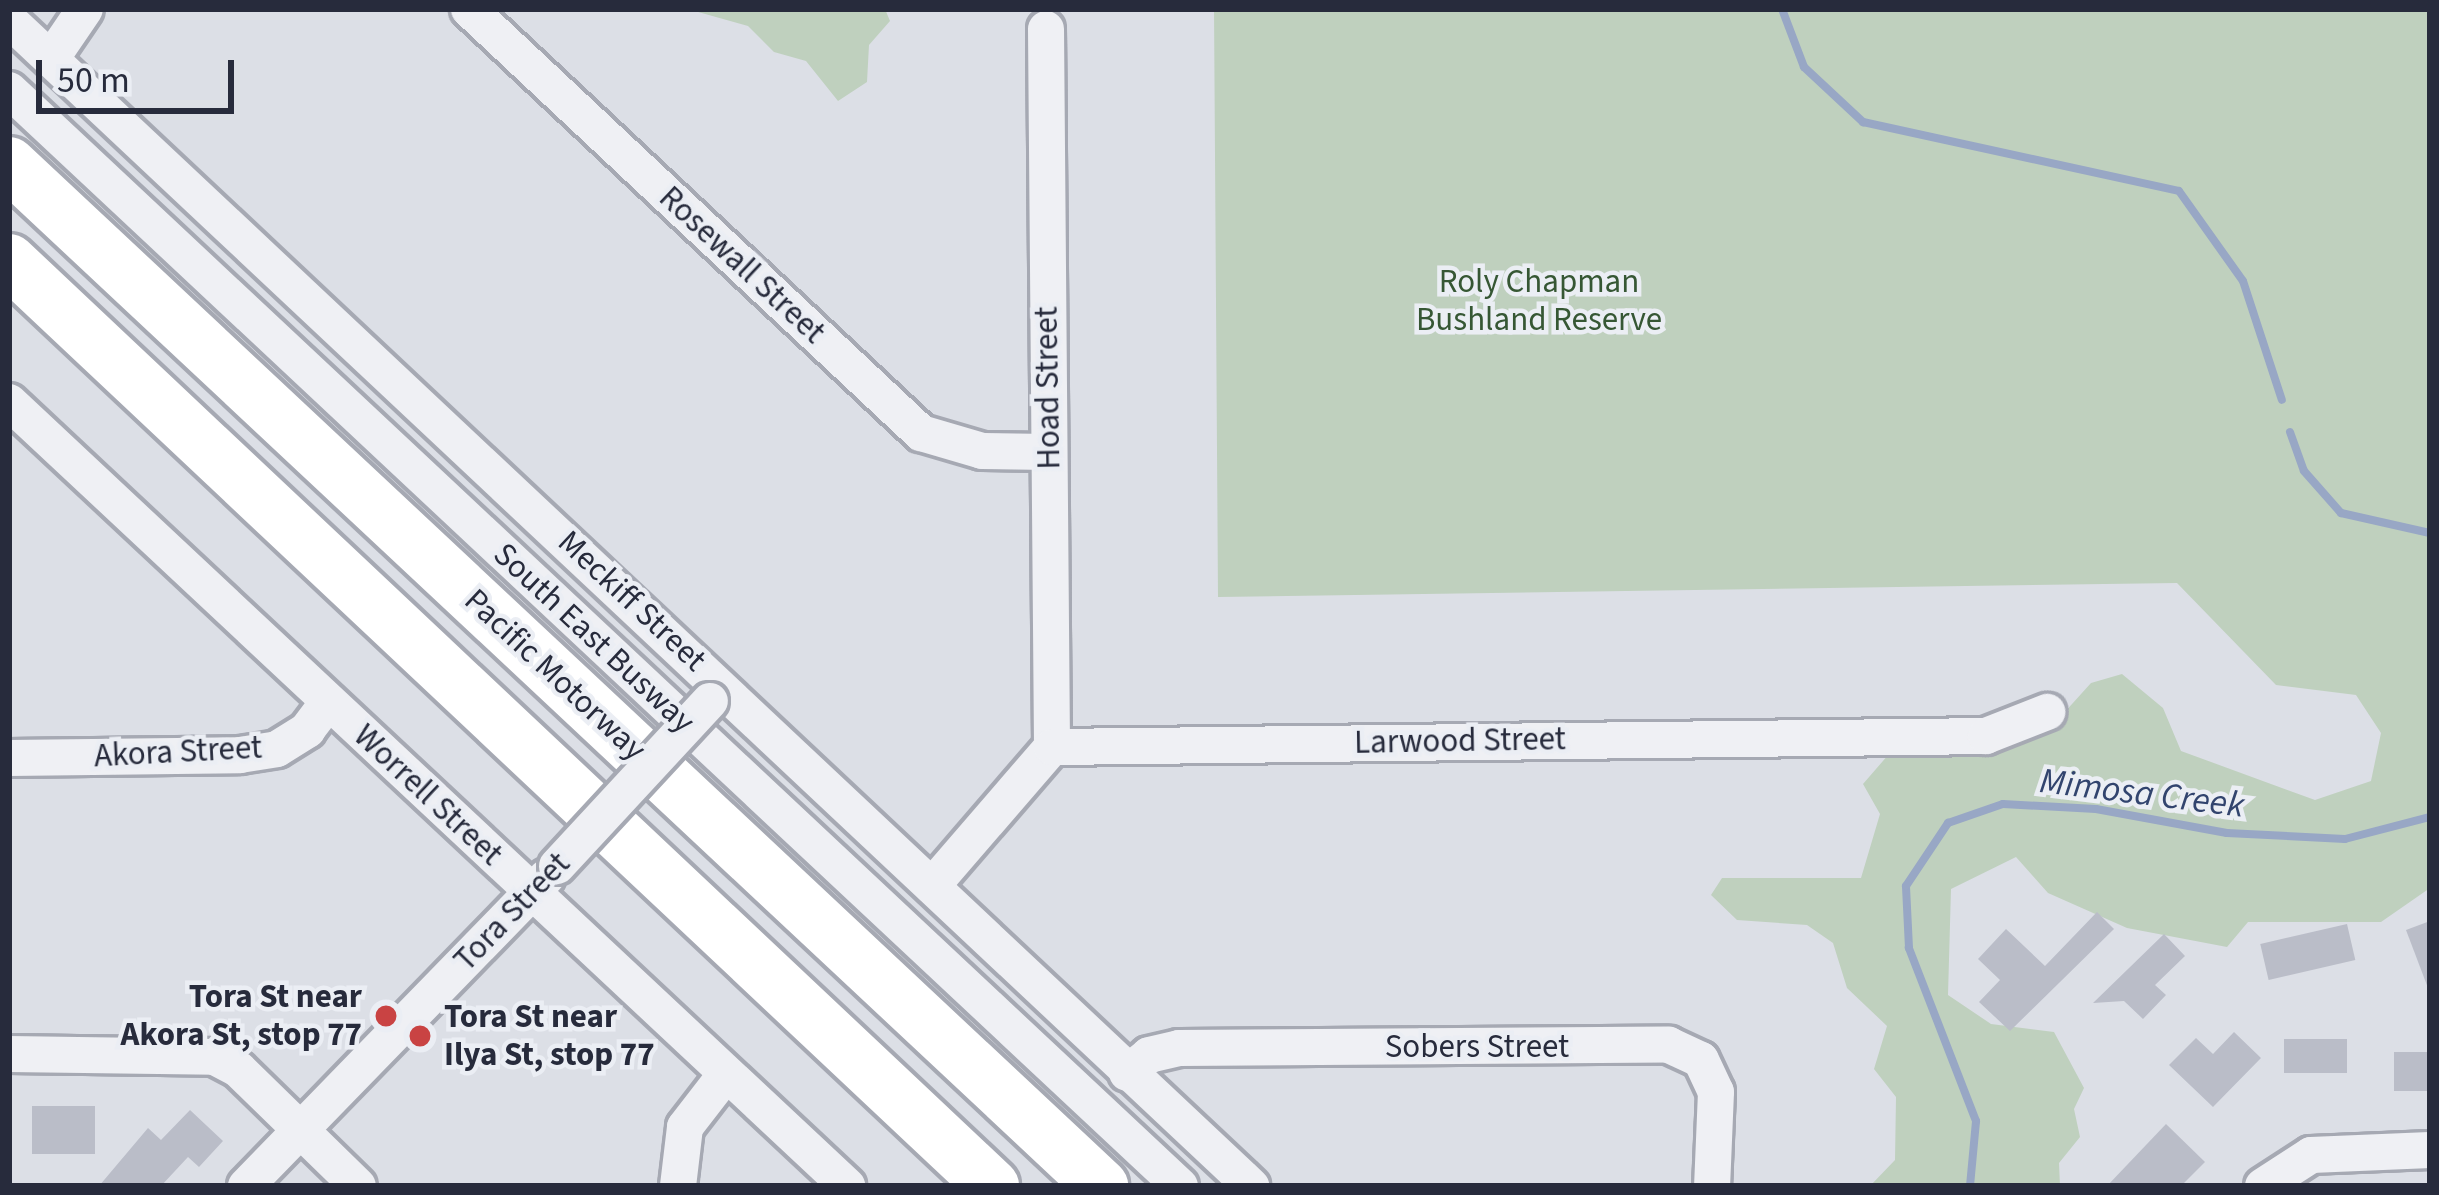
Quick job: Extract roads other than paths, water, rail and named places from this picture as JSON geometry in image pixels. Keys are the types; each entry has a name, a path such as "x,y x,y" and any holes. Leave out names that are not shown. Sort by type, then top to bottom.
{"highway":[{"name":"Pacific Motorway","path":"9,164 1101,1186"},
{"path":"9,261 992,1186"}],"street":[{"path":"51,59 85,9"},
{"name":"Rosewall Street","path":"469,9 921,433 982,451 1048,452"},
{"name":"Meckiff Street","path":"9,20 717,694 932,886 1251,1186"},
{"name":"Hoad Street","path":"1046,29 1052,747"},
{"name":"South East Busway","path":"9,90 1180,1186"},
{"name":"Worrell Street","path":"9,403 328,702 545,879 726,1074 847,1186"},
{"name":"Tora Street","path":"247,1186 717,694"},
{"name":"Akora Street","path":"9,758 240,755 277,748 307,730 328,702"},
{"name":"Larwood Street","path":"1052,747 1986,736 2047,712"},
{"path":"932,886 1052,747"},
{"name":"Sobers Street","path":"1127,1072 1148,1055 1179,1048 1669,1045 1701,1060 1716,1092 1712,1186"},
{"path":"9,1054 215,1057 358,1186"},
{"path":"678,1186 685,1127 726,1074"},
{"path":"2263,1186 2311,1155 2430,1150"}],"waterway":[{"name":"Mimosa Creek","path":"1782,9 1804,67 1863,122 2179,191 2243,281 2282,400"},
{"name":"Mimosa Creek","path":"2290,432 2304,471 2341,513 2430,533"},
{"name":"Mimosa Creek","path":"1970,1186 1976,1121 1909,948 1906,886 1948,823 2003,804 2096,809 2227,833 2345,839 2430,817"}],"place":[{"name":"Tora St near Akora St, stop 77","path":"386,1016"},
{"name":"Tora St near Ilya St, stop 77","path":"420,1036"}],"park label":[{"name":"Roly Chapman Bushland Reserve","path":"1539,301"}]}
